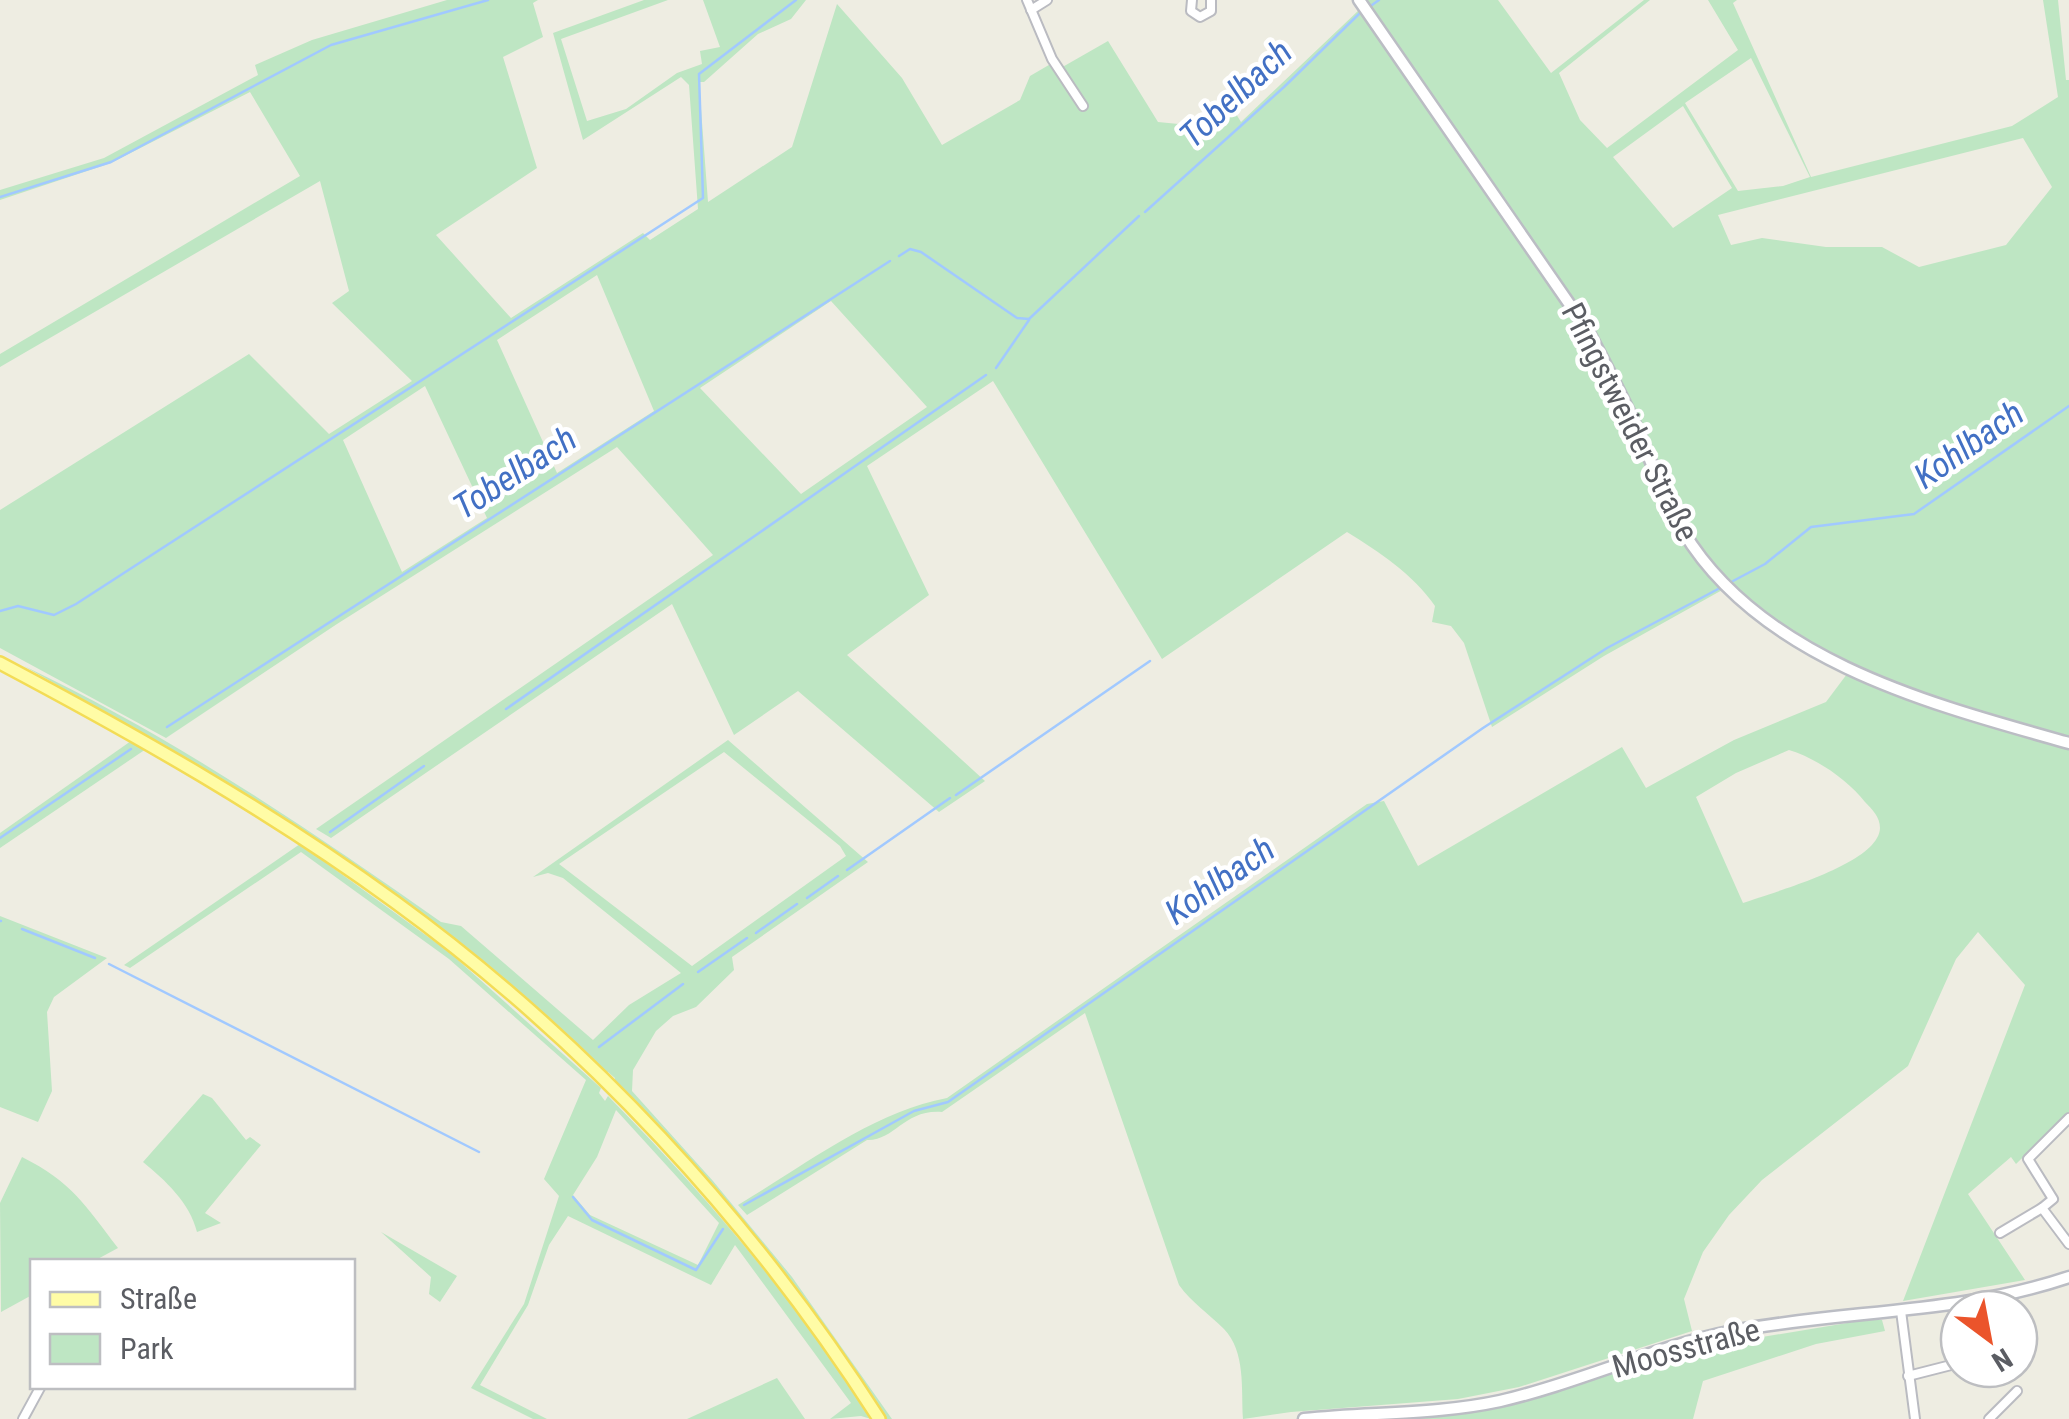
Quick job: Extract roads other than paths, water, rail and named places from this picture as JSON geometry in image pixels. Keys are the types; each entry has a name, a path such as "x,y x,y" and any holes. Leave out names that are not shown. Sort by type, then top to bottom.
{"main road":[{"path":"0,663 170,756 298,835 398,904 489,976 598,1075 718,1203 815,1326 879,1419"}],"street":[{"path":"1027,0 1052,59 1083,106"},
{"path":"1030,10 1046,0"},
{"path":"1192,0 1191,12 1202,18 1211,12 1211,0"},
{"name":"Pfingstweider Straße","path":"1359,0 1588,330 1682,530 1699,555 1737,595 1821,654 1893,690 2069,743"},
{"path":"2000,1233 2054,1199 2028,1160 2069,1118"},
{"path":"2042,1208 2066,1231 2069,1244"},
{"name":"Moosstraße","path":"1304,1419 1478,1405 1540,1391 1703,1338 1793,1322 1981,1301 2069,1276"},
{"path":"1901,1311 1915,1419"},
{"path":"1908,1376 1939,1368"},
{"path":"23,1419 39,1389"},
{"path":"1989,1419 2017,1391"}],"waterway":[{"path":"0,197 111,162 331,45 488,0"},
{"path":"0,611 18,606 54,615 76,604 703,198 699,74 796,0"},
{"name":"Tobelbach","path":"1372,5 1379,0"},
{"name":"Tobelbach","path":"1145,212 1360,13"},
{"name":"Tobelbach","path":"899,256 910,249 921,252 1017,318 1029,319 1139,216"},
{"name":"Tobelbach","path":"167,727 890,261"},
{"path":"996,368 1029,320"},
{"path":"506,709 986,375"},
{"name":"Kohlbach","path":"1733,581 1765,564 1811,527 1914,514 2069,406"},
{"name":"Kohlbach","path":"744,1205 914,1111 948,1102 1483,728 1607,648 1720,588"},
{"path":"956,795 1150,661"},
{"name":"Tobelbach","path":"0,838 131,749"},
{"path":"330,832 424,766"},
{"path":"847,870 950,798"},
{"path":"807,898 838,876"},
{"path":"756,933 797,904"},
{"path":"22,929 95,958"},
{"path":"698,972 747,938"},
{"path":"109,964 479,1152"},
{"path":"599,1047 683,984"},
{"name":"Kohlbach","path":"573,1197 592,1220 696,1270 723,1229"}]}
